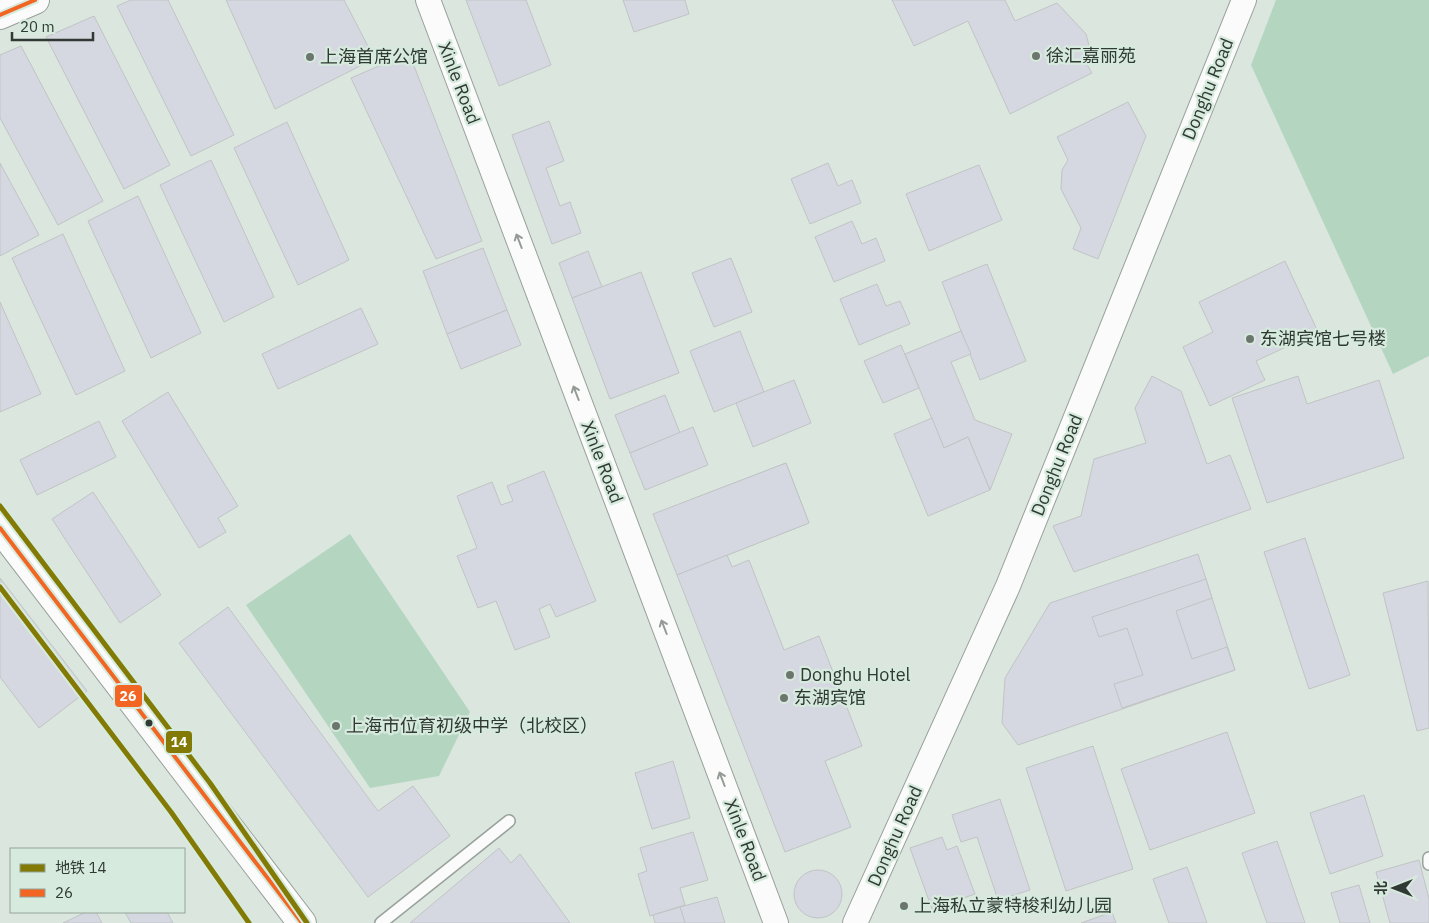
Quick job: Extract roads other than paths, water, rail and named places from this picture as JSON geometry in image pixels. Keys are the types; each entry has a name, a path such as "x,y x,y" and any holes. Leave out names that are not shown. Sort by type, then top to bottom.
{"street":[{"path":"0,15 35,0"},
{"name":"Xinle Road","path":"428,0 776,923"},
{"name":"Donghu Road","path":"855,923 1008,586 1244,0"},
{"path":"0,528 302,923"}],"lane":[{"path":"381,923 509,821"},
{"path":"1429,858 1429,864"}],"metro line":[{"name":"14","path":"0,506 210,783 307,923"},
{"name":"14","path":"0,587 171,812 249,923"}],"place":[{"name":"徐汇嘉丽苑","path":"1036,56"},
{"name":"上海首席公馆","path":"310,57"},
{"name":"东湖宾馆七号楼","path":"1250,339"},
{"name":"Donghu Hotel","path":"790,675"},
{"name":"东湖宾馆","path":"784,698"},
{"name":"上海市位育初级中学（北校区）","path":"336,726"},
{"name":"上海私立蒙特梭利幼儿园","path":"904,906"}]}
